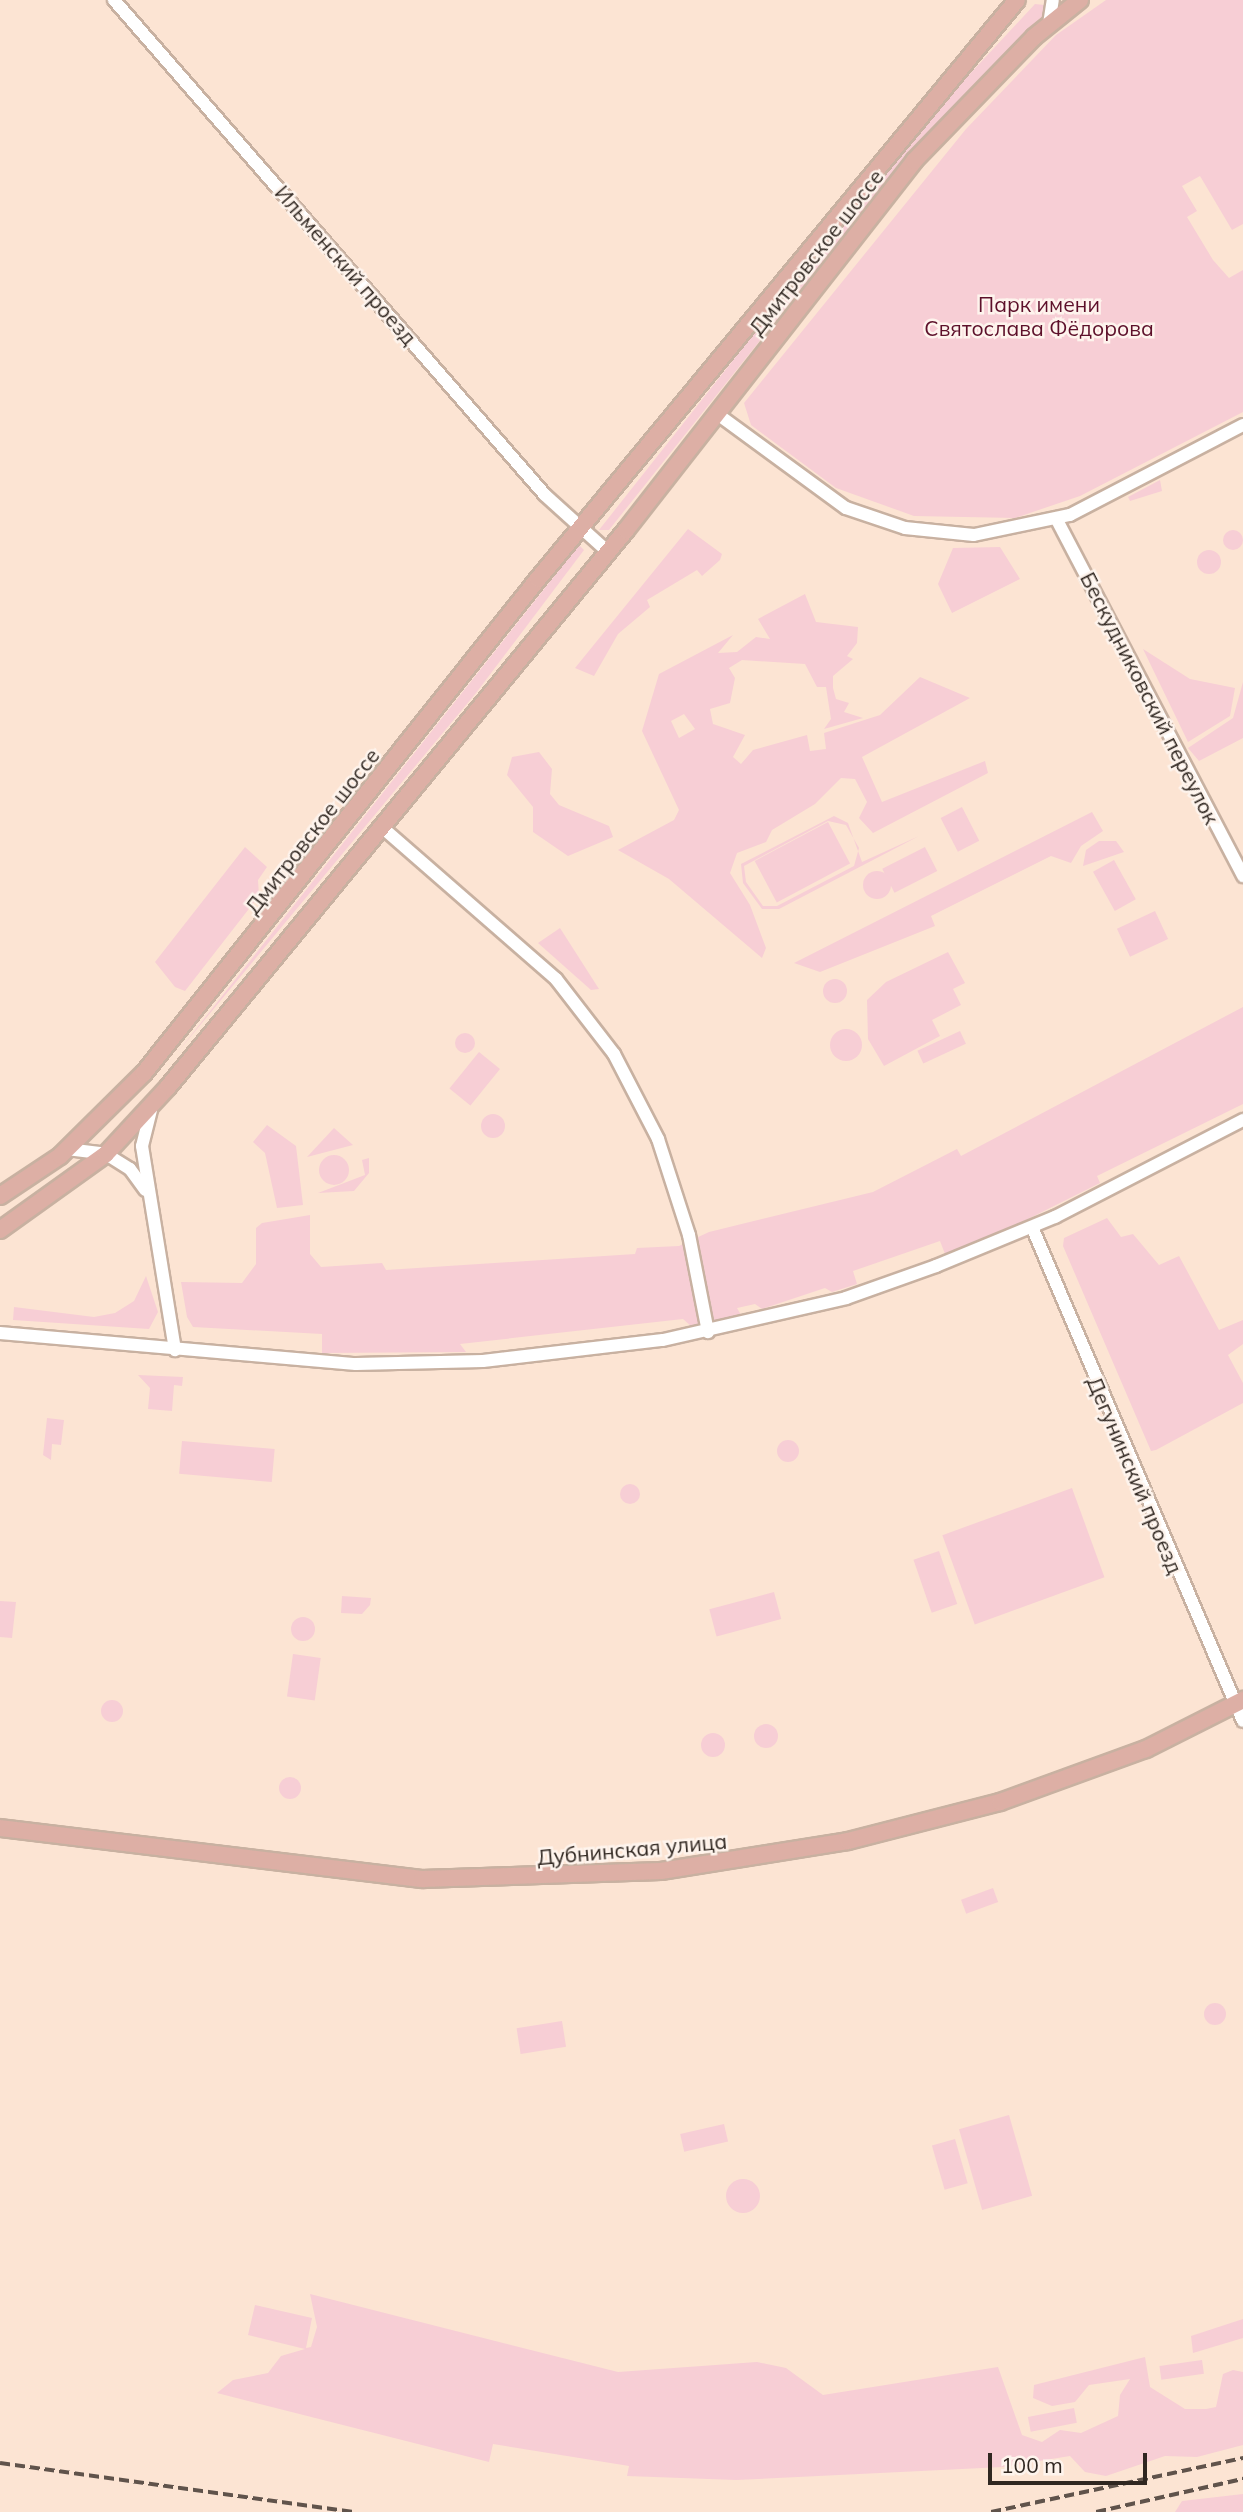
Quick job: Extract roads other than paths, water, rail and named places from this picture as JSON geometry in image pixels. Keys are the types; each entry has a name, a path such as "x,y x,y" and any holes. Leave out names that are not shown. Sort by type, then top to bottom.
{"main road":[{"name":"Дмитровское шоссе","path":"0,1230 106,1154 156,1101 384,829 608,552 914,161 1046,27 1080,0"},
{"name":"Дмитровское шоссе","path":"0,1196 67,1149 191,1016 579,530 1017,1"},
{"name":"Дубнинская улица","path":"0,1828 409,1878 661,1871 848,1841 1000,1802 1133,1754 1239,1703"}],"street":[{"name":"Ильменский проезд","path":"114,0 579,530"},
{"path":"1046,27 1055,13 1052,0"},
{"path":"716,413 812,488 892,525 974,535 1058,520 1243,425"},
{"name":"Бескудниковский переулок","path":"1058,520 1243,876"},
{"path":"579,530 608,552"},
{"path":"384,829 555,979 614,1054 658,1139 689,1235 708,1332"},
{"path":"156,1101 142,1134 175,1350"},
{"path":"0,1333 323,1364 418,1364 557,1354 708,1332 868,1291 1032,1227 1243,1120"},
{"path":"67,1149 106,1154 130,1169 150,1199"},
{"name":"Дегунинский проезд","path":"1032,1227 1239,1703 1243,1721"}],"railway":[{"path":"991,2512 1243,2458"},
{"path":"0,2463 354,2512"},
{"path":"1096,2512 1243,2479"}],"park label":[{"name":"Парк имени Святослава Фёдорова","path":"1039,316"}]}
